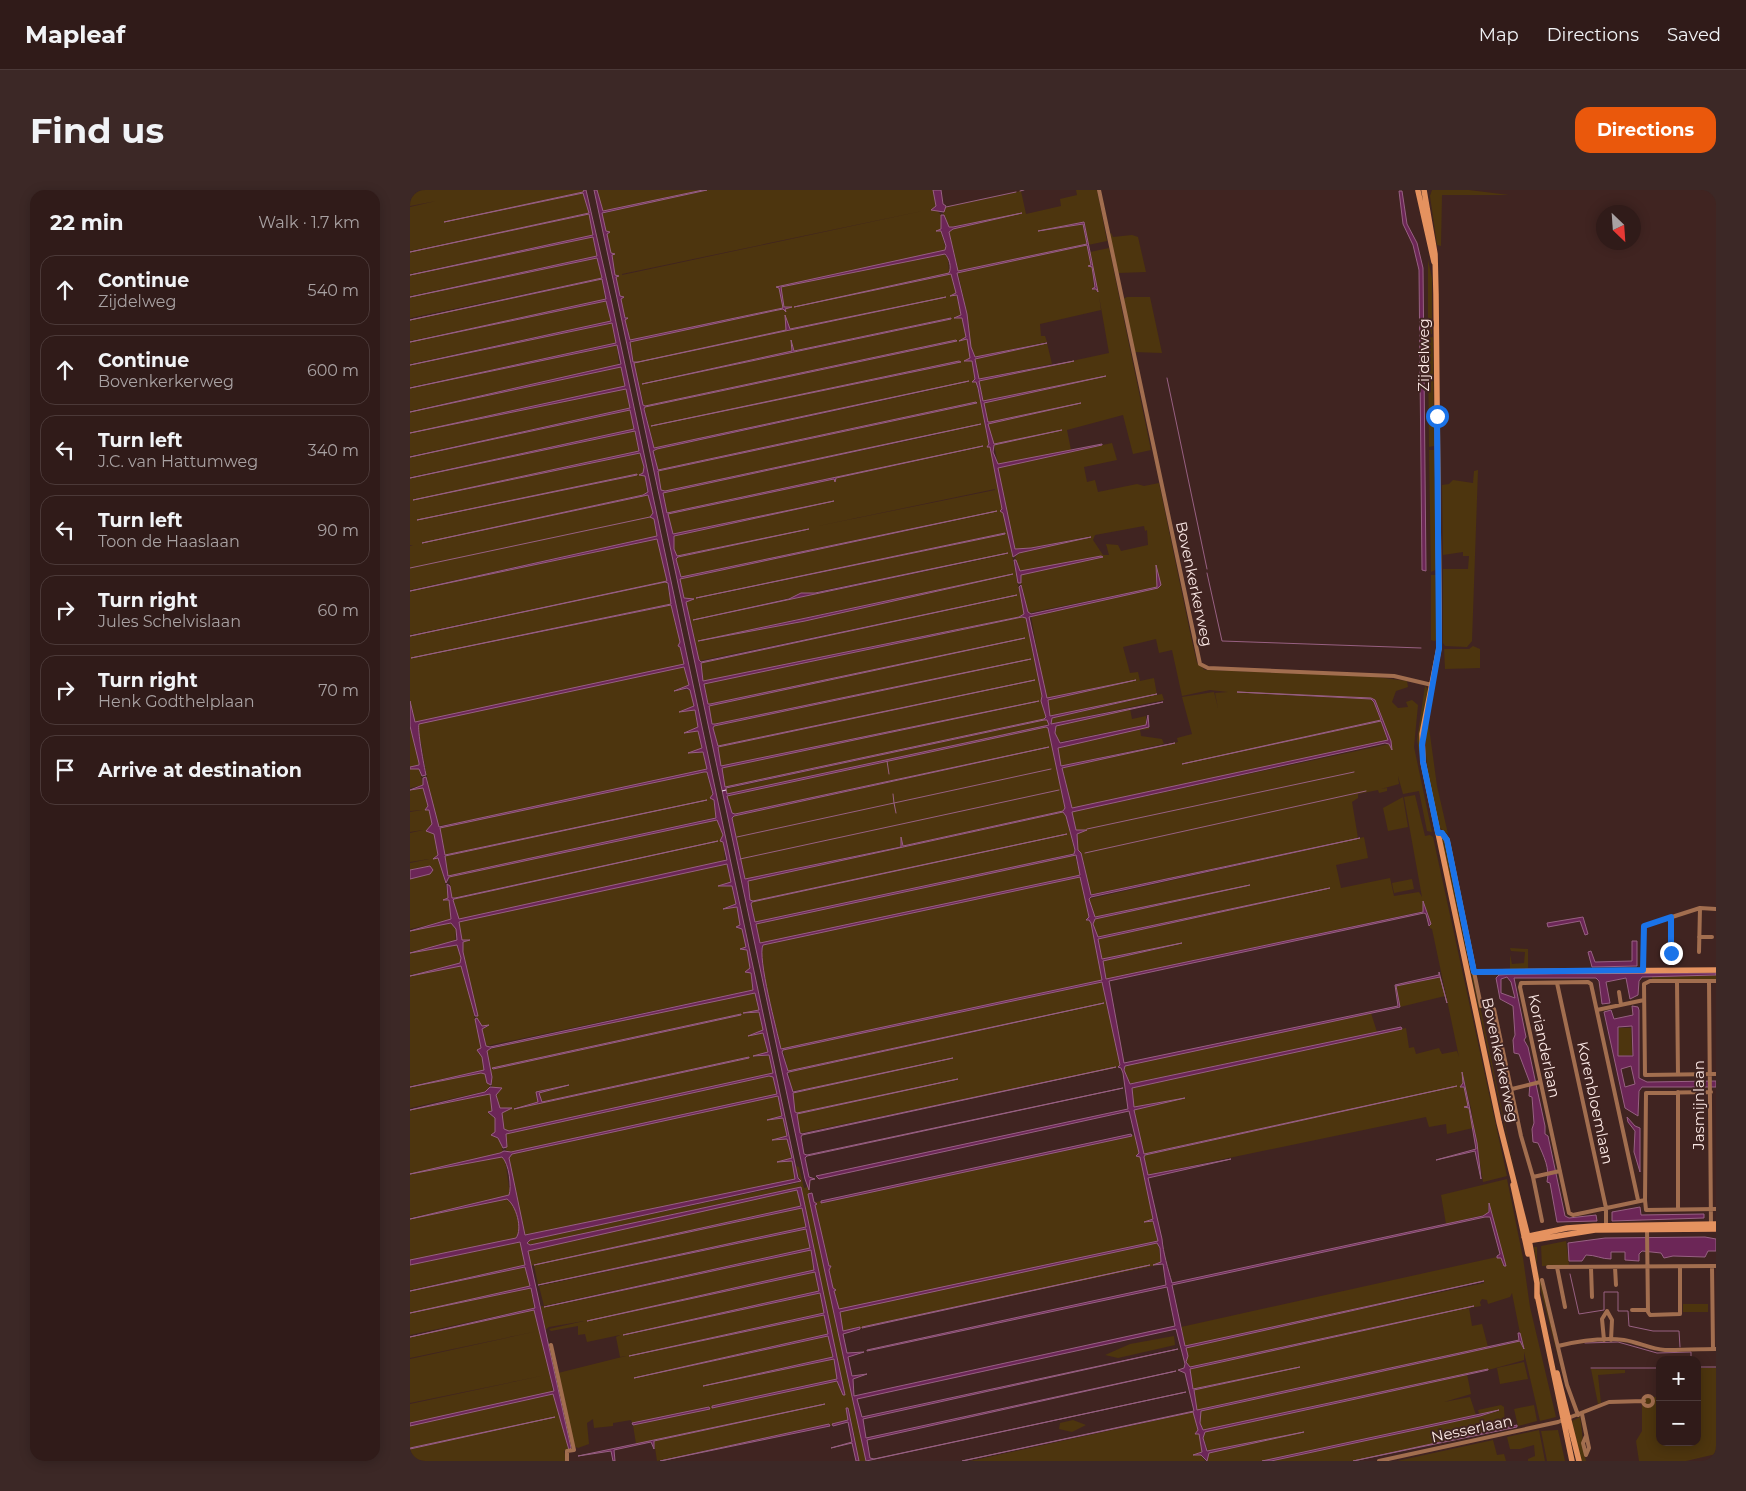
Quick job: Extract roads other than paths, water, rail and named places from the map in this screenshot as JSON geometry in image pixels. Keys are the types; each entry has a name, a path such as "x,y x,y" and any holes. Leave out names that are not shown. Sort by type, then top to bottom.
{"main road":[{"name":"Zijdelweg","path":"1421,191 1434,264 1439,648 1432,685"},
{"name":"Bovenkerkerweg","path":"1432,685 1422,745 1435,833 1512,1176 1517,1186 1537,1297 1567,1419 1580,1461"},
{"name":"Bovenkerkerweg","path":"1435,833 1442,833 1447,840 1474,972"},
{"path":"1474,972 1716,970"},
{"path":"1527,1239 1571,1230 1594,1228 1714,1227"},
{"name":"Bovenkerkerweg","path":"1567,1419 1572,1461"}],"street":[{"name":"Bovenkerkerweg","path":"1099,190 1200,664 1208,668 1394,676 1432,685"},
{"path":"1699,952 1700,908"},
{"path":"1643,970 1644,926 1700,908 1716,909"},
{"path":"1671,917 1671,953"},
{"path":"1699,936 1712,937"},
{"name":"Bovenkerkerweg","path":"1474,972 1482,1006"},
{"path":"1677,981 1678,1074"},
{"name":"Jasmijnlaan","path":"1709,981 1710,1159 1714,1227"},
{"path":"1716,981 1646,982 1644,1000 1646,1075 1711,1076 1716,1074"},
{"name":"Korianderlaan","path":"1638,1200 1590,982 1523,983 1520,986 1538,1083 1569,1213 1573,1214 1645,1200"},
{"name":"Korenbloemlaan","path":"1557,983 1606,1208 1606,1228"},
{"path":"1619,992 1622,1005"},
{"path":"1597,1010 1644,1000"},
{"path":"1494,1009 1506,1070 1512,1088 1520,1136 1533,1177 1542,1221"},
{"path":"1512,1088 1538,1083"},
{"path":"1710,1090 1646,1093 1645,1200 1646,1210 1714,1209"},
{"path":"1678,1092 1678,1209"},
{"path":"1710,1159 1716,1159"},
{"path":"1533,1177 1558,1172"},
{"path":"1647,1228 1648,1310 1650,1315 1680,1314 1680,1267"},
{"path":"1548,1267 1714,1266 1714,1349 1648,1348 1630,1341 1611,1340 1558,1346"},
{"path":"1557,1267 1566,1307"},
{"path":"1616,1267 1616,1285"},
{"path":"1591,1268 1592,1297"},
{"path":"1542,1280 1567,1385 1580,1414 1586,1436"},
{"path":"1632,1310 1648,1310"},
{"path":"1604,1340 1602,1319 1607,1311 1612,1320 1611,1340"},
{"path":"551,1346 574,1450 566,1454 567,1461"},
{"path":"1567,1419 1609,1402 1644,1401"},
{"name":"Nesserlaan","path":"1379,1461 1567,1419"}],"waterway":[{"path":"1020,191 1024,190"},
{"path":"946,207 1016,192"},
{"path":"1167,378 1207,569"},
{"path":"410,568 650,517"},
{"path":"1207,573 1222,641 1421,648"},
{"path":"887,761 889,774"},
{"path":"896,813 894,803 1051,769"},
{"path":"1087,829 1354,772"},
{"path":"740,859 1059,790"},
{"path":"1085,853 1366,791"},
{"path":"737,837 894,803 893,794"},
{"path":"1570,1274 1579,1314 1604,1310 1604,1292 1618,1292 1618,1311 1628,1311 1629,1326 1653,1331 1679,1331 1680,1347"},
{"path":"1585,1343 1618,1342 1657,1353 1691,1352 1691,1356"},
{"path":"1701,1367 1716,1367"},
{"path":"1591,1368 1656,1368"}]}
